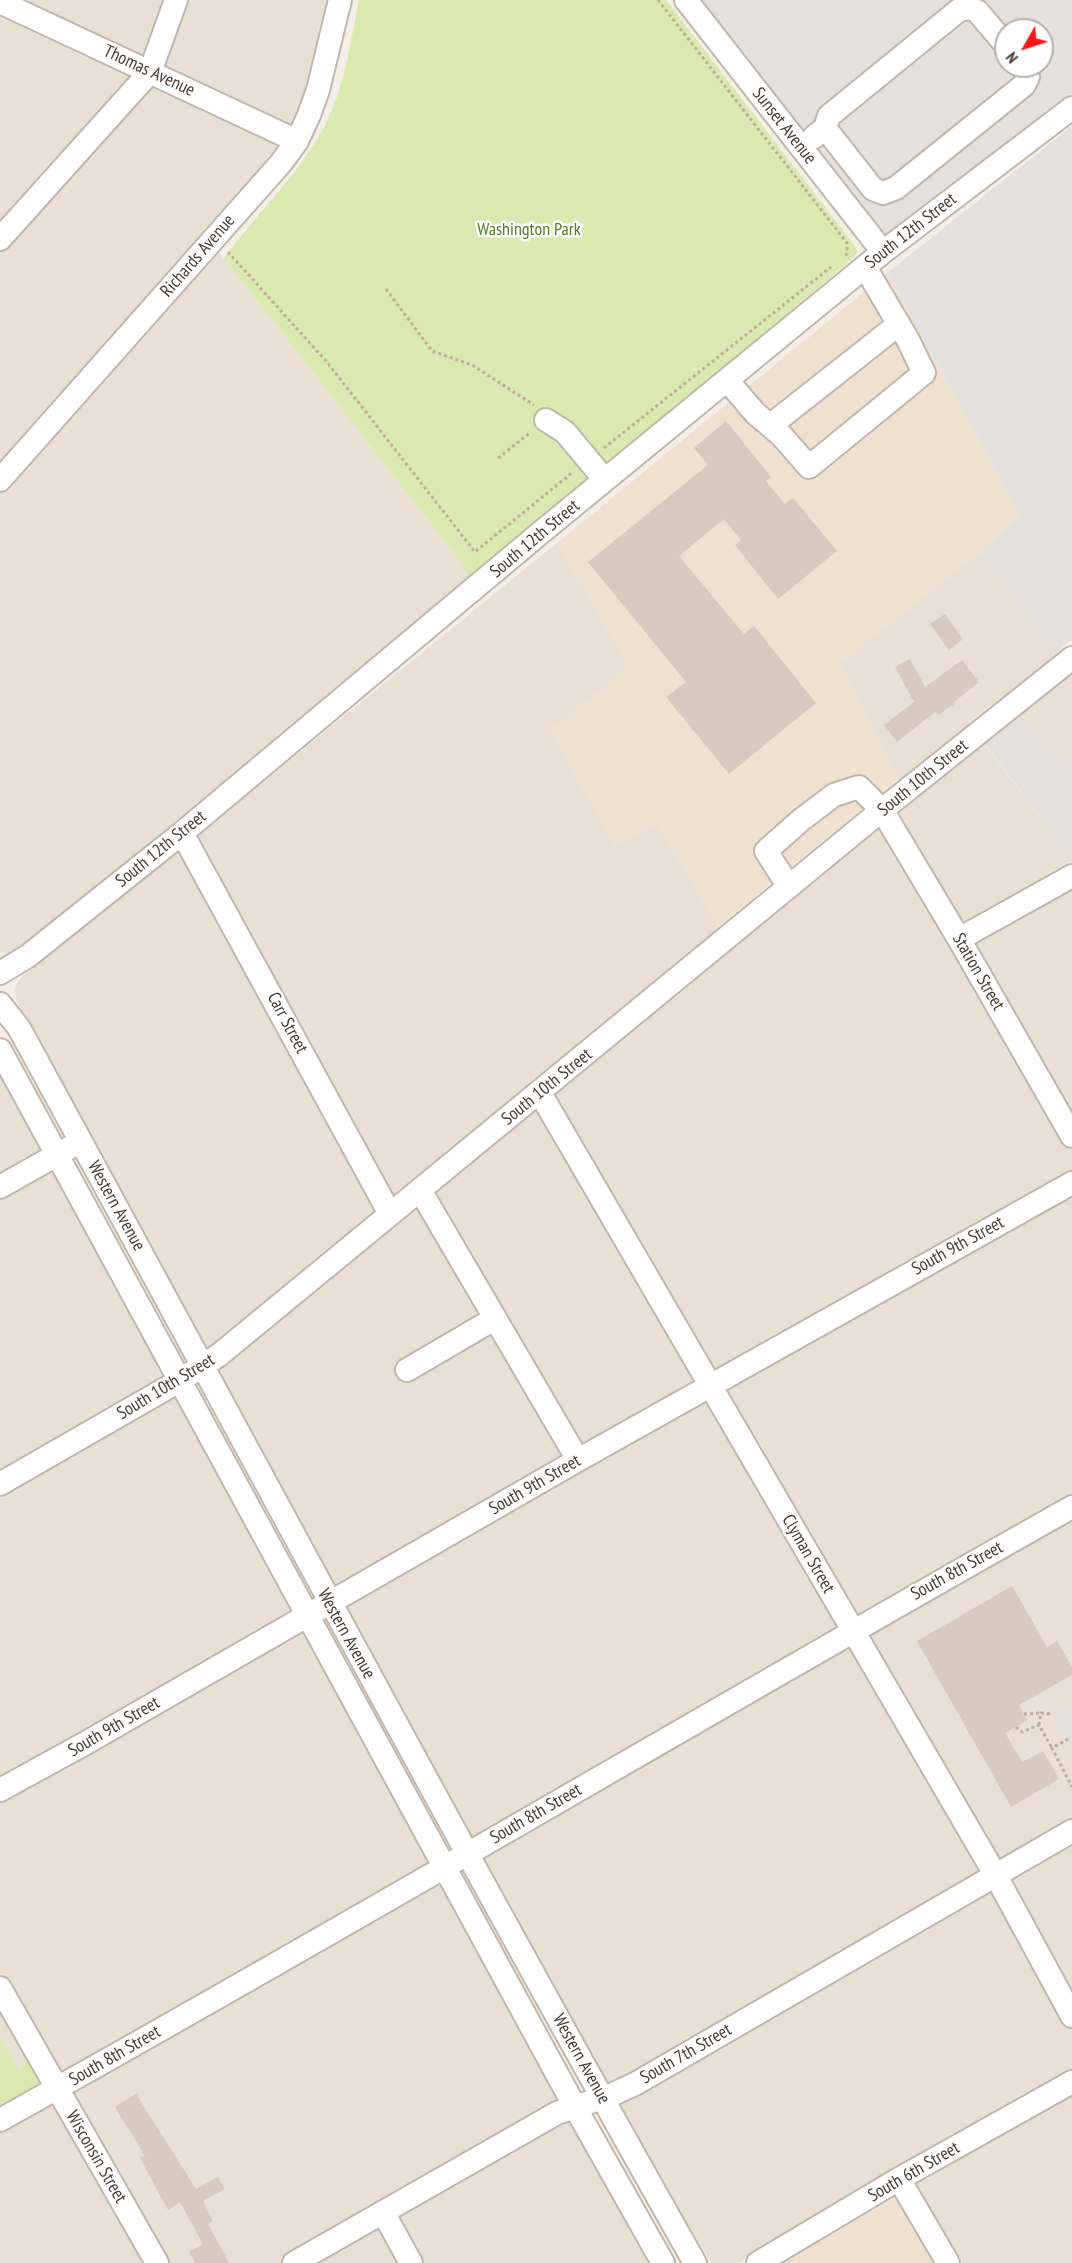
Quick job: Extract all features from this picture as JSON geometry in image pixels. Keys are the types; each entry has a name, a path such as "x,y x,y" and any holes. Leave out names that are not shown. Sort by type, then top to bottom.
{"street":[{"path":"0,240 150,72 176,0"},
{"name":"Richards Avenue","path":"0,480 280,164 297,141 318,90 340,0"},
{"name":"Sunset Avenue","path":"686,0 883,252"},
{"name":"Thomas Avenue","path":"2,3 297,141"},
{"path":"801,148 825,128 829,116 959,10 977,11 994,31"},
{"path":"825,128 873,189 883,193 896,188 1024,85 1028,78"},
{"name":"South 12th Street","path":"0,973 28,956 182,833 605,480 883,252 1072,108"},
{"path":"727,380 809,467 924,373 899,324 865,267"},
{"path":"771,425 899,324"},
{"path":"546,420 565,432 605,480"},
{"name":"South 10th Street","path":"0,1484 179,1381 236,1342 882,810 1072,658"},
{"name":"Station Street","path":"789,887 766,851 834,795 859,787 882,810 1072,1136"},
{"name":"Carr Street","path":"182,833 390,1214"},
{"path":"959,939 1072,876"},
{"name":"Western Avenue","path":"0,1004 19,1028 329,1603 469,1853 602,2098 696,2263"},
{"name":"Western Avenue","path":"0,1050 575,2107 663,2263"},
{"name":"Clyman Street","path":"540,1093 996,1876 1072,2016"},
{"path":"0,1188 81,1142"},
{"name":"South 9th Street","path":"0,1790 710,1385 1072,1183"},
{"path":"420,1190 578,1460"},
{"path":"407,1370 494,1320"},
{"name":"South 8th Street","path":"0,2120 1072,1507"},
{"name":"South 7th Street","path":"294,2263 557,2113 635,2084 1072,1831"},
{"name":"Wisconsin Street","path":"0,1988 7,2015 56,2089 157,2263"},
{"name":"South 6th Street","path":"758,2263 1072,2082"},
{"path":"899,2180 948,2263"},
{"path":"383,2212 411,2263"}],"path":[{"path":"228,252 326,361 475,552 847,254 847,243 658,0"},
{"path":"386,289 432,351 472,365 540,410 546,420 498,458"},
{"path":"1041,1713 1039,1725 1072,1787"},
{"path":"1024,1714 1053,1714"},
{"path":"1016,1727 1022,1732 1039,1725"},
{"path":"1052,1748 1068,1740"}],"shaded area":[{"path":"0,0 329,0 308,90 301,110 272,158 204,240 224,258 473,578 53,921 10,953 0,951"},
{"path":"693,0 1072,0 1072,95 897,235 887,239"},
{"path":"1072,126 1072,639 1057,652 980,552 1020,515 887,273"},
{"path":"887,273 1020,515 980,552 840,663 898,779 719,926 656,823 616,846 550,731 629,667 557,543"},
{"path":"557,543 629,667 550,731 616,846 656,823 733,949 910,804 840,663 980,552 1072,671 1072,754 1058,765 1004,695 968,723 1072,858 1072,2263 956,2263 901,2168 738,2263 713,2263 709,2260 567,2015 16,1000 15,989 23,976"},
{"path":"1021,716 1058,765 1072,754 1072,858 985,744"},
{"path":"0,1071 652,2263 0,2263"},
{"path":"1072,1703 1072,1746 1053,1714"},
{"path":"902,2194 941,2263 782,2263"}],"green space":[{"name":"Washington Park","path":"359,0 666,0 855,246 857,252 852,259 473,578 224,258 288,180 330,116 341,84"},
{"path":"0,2037 20,2072 23,2063 28,2060 36,2074 38,2085 37,2089 0,2110"}],"building":[{"path":"726,421 771,477 766,481 785,504 793,498 837,551 778,599 735,545 741,540 724,519 679,556 744,634 754,626 816,703 729,774 666,697 686,682 588,562 708,465 694,448"},
{"path":"945,614 963,639 949,650 930,624"},
{"path":"910,659 925,687 962,660 979,682 954,704 938,715 935,712 897,742 884,725 914,702 895,667"},
{"path":"1012,1586 1047,1647 1057,1641 1072,1667 1072,1675 1019,1705 1027,1720 1005,1733 1022,1762 1043,1751 1059,1779 1011,1807 917,1641"},
{"path":"136,2094 196,2189 218,2177 225,2189 203,2201 213,2221 208,2224 229,2263 195,2263 189,2252 203,2244 180,2202 168,2210 140,2158 145,2156 115,2107"}]}
